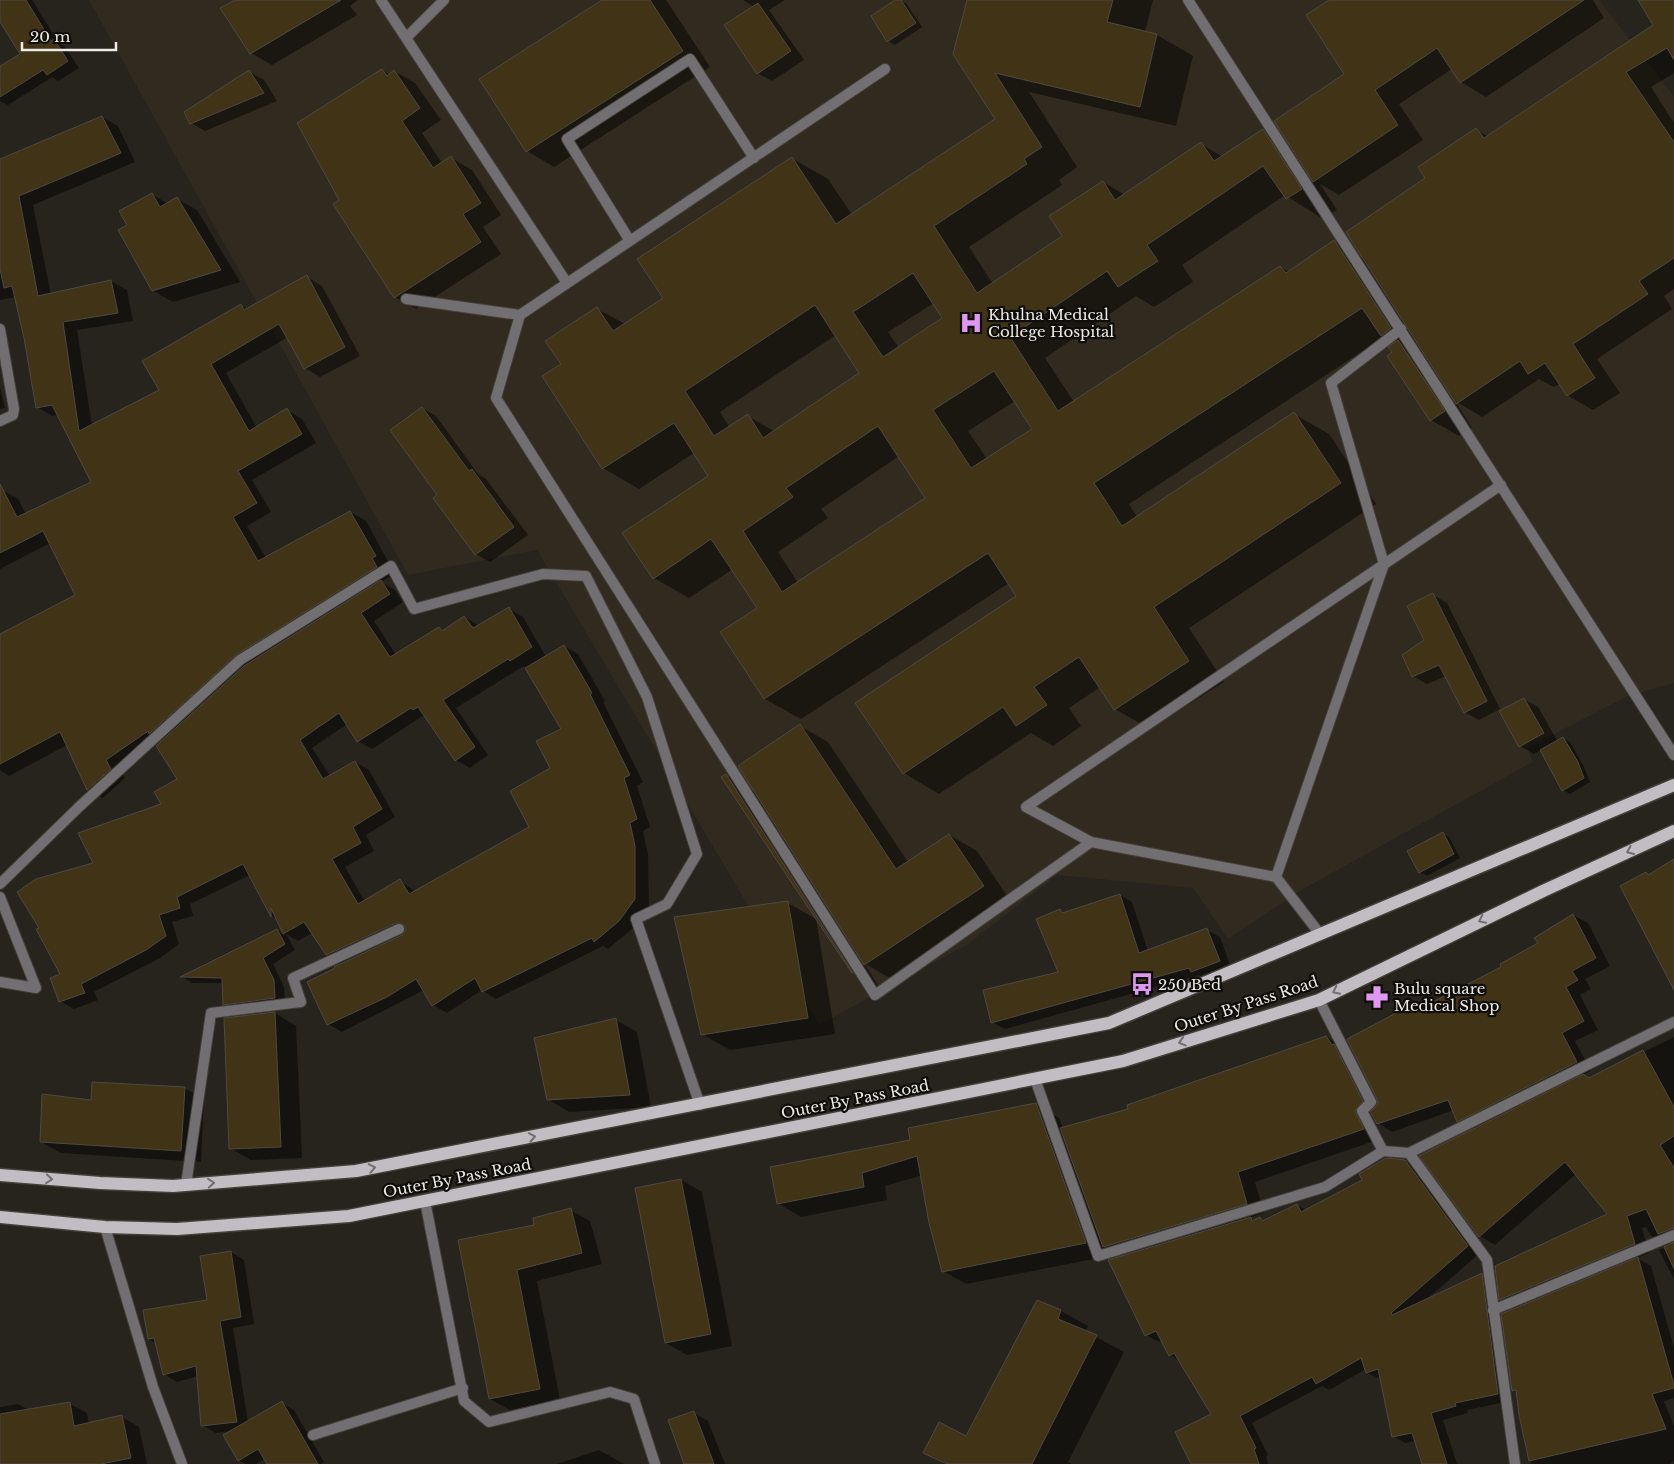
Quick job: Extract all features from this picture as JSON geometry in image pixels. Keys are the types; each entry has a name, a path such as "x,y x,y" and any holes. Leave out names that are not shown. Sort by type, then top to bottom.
{"main road":[{"name":"Outer By Pass Road","path":"0,1175 100,1183 186,1185 356,1171 700,1105 1109,1023 1674,785"},
{"name":"Outer By Pass Road","path":"0,1217 105,1227 177,1229 349,1216 1123,1061 1319,1000 1543,891 1674,831"}],"street":[{"path":"382,0 567,283"},
{"path":"407,37 444,0"},
{"path":"1188,0 1674,755"},
{"path":"630,241 567,139 690,59 754,158"},
{"path":"885,69 520,315 496,398 875,995 1091,842"},
{"path":"406,299 520,315"},
{"path":"0,329 14,409 13,415 0,421"},
{"path":"1276,877 1384,564 1331,382 1401,329"},
{"path":"1320,934 1276,877 1091,842 1026,807 1501,485"},
{"path":"0,884 80,806 240,660 392,566 414,609 543,574 586,576 647,697 696,854 667,904 636,919 700,1105"},
{"path":"0,897 36,988 0,982"},
{"path":"186,1185 211,1013 301,1002 293,978 399,929"},
{"path":"1319,1000 1371,1102 1362,1111 1383,1151"},
{"path":"1035,1079 1098,1256 1325,1187 1383,1151 1409,1153 1674,1022"},
{"path":"1409,1153 1487,1260 1514,1464"},
{"path":"425,1201 464,1401 489,1422 610,1392 634,1399 655,1464"},
{"path":"105,1227 153,1386 182,1464"},
{"path":"1493,1310 1674,1235"},
{"path":"314,1435 462,1388"}],"shaded area":[{"name":"Khulna Medical College Hospital","path":"89,0 1599,0 1674,96 1674,683 1628,696 1527,748 1533,762 1305,888 1228,939 1193,888 1057,875 968,944 819,1025 537,550 408,575"}],"building":[{"path":"0,0 26,0 51,41 54,39 68,61 47,75 43,70 0,97 0,66 20,54 0,22"},
{"path":"235,0 341,0 250,54 220,8"},
{"path":"602,0 650,0 683,51 526,152 479,79"},
{"path":"895,0 901,0 916,23 887,42 871,16"},
{"path":"967,0 1113,0 1107,22 1157,34 1140,107 995,73 1042,147 1024,159 1027,164 934,226 977,293 1062,236 1049,216 1103,181 1115,200 1201,142 1214,161 1263,129 1302,189 1286,199 1263,166 1147,245 1158,261 1118,287 1107,271 1010,337 1058,411 1280,266 1286,273 1334,240 1391,328 1381,336 1362,308 1094,483 1122,526 1294,412 1341,483 1154,607 1189,661 1114,710 1079,657 1034,687 1047,705 1016,726 1003,707 903,774 855,703 1016,596 988,553 764,699 720,632 757,608 711,539 653,579 622,533 708,476 674,423 602,469 542,376 561,364 545,341 597,307 613,331 663,298 637,259 792,157 836,224 995,119 953,54","holes":["913,273 942,318 883,357 853,312","815,305 859,373 763,438 748,414 714,436 685,391","994,371 1032,429 971,468 933,410","878,426 925,498 782,592 743,531 793,497 786,488"]},
{"path":"1329,0 1584,0 1460,83 1437,48 1375,90 1398,125 1313,182 1274,121 1344,74 1306,15"},
{"path":"1638,0 1674,0 1674,60 1667,48 1626,72 1674,142 1674,258 1639,281 1648,294 1573,344 1595,378 1567,396 1545,363 1528,374 1520,361 1456,404 1346,232 1425,178 1418,167 1476,128 1484,138 1653,25"},
{"path":"758,3 791,51 757,74 724,25"},
{"path":"382,69 387,76 394,70 420,108 402,121 433,168 451,156 481,203 463,214 481,242 394,298 333,204 339,200 297,123"},
{"path":"249,70 264,93 190,124 184,112"},
{"path":"102,116 121,153 19,196 38,296 111,280 118,313 63,322 79,431 159,390 142,361 241,304 244,310 307,275 345,347 304,369 279,324 211,364 249,431 287,408 302,434 238,471 257,503 233,517 258,561 350,511 376,556 372,558 377,567 236,655 149,734 148,731 106,760 111,769 87,790 60,732 0,764 0,634 75,595 43,531 0,553 0,484 17,517 91,482 52,405 36,408 24,338 12,286 4,288 0,269 0,159"},
{"path":"152,193 160,207 177,197 221,270 152,291 118,230 127,225 119,211"},
{"path":"1398,340 1445,411 1430,421 1387,356 1392,352 1388,347"},
{"path":"422,407 469,471 472,469 514,527 475,555 433,498 437,495 390,430"},
{"path":"381,580 390,594 361,613 390,657 439,627 442,631 464,616 473,628 509,607 532,647 510,661 508,659 443,700 475,747 455,761 418,707 413,710 411,708 357,742 339,713 300,740 323,779 355,761 382,809 353,827 361,843 332,859 358,904 400,879 409,894 529,827 510,791 550,768 536,741 561,729 525,668 564,645 592,693 590,694 630,775 624,778 637,819 630,823 635,846 635,899 619,921 594,942 592,938 482,992 475,978 432,1006 416,979 387,997 327,1025 307,982 402,935 406,930 405,926 396,923 326,955 304,922 283,934 271,908 271,917 243,864 177,897 180,908 159,915 166,936 146,950 81,984 85,993 59,1002 50,978 60,974 36,929 39,928 17,892 36,879 93,863 78,833 161,804 154,792 177,779 156,746 244,666"},
{"path":"1433,593 1487,701 1464,713 1439,665 1412,677 1402,655 1424,640 1407,606"},
{"path":"1524,698 1544,733 1519,747 1499,711"},
{"path":"800,724 896,869 949,834 984,886 864,965 738,766"},
{"path":"1563,737 1578,762 1584,778 1562,791 1540,750"},
{"path":"726,774 853,973 721,777"},
{"path":"1443,832 1454,854 1419,873 1407,851"},
{"path":"1674,859 1674,990 1620,886 1646,872 1648,875"},
{"path":"1120,894 1139,953 1207,928 1220,961 1191,972 1189,968 991,1023 983,990 1058,972 1036,919 1060,909 1062,913"},
{"path":"788,901 808,1018 701,1035 674,917"},
{"path":"1573,914 1596,958 1572,971 1578,980 1566,987 1584,1021 1562,1033 1577,1062 1457,1122 1448,1100 1377,1124 1370,1112 1378,1104 1377,1099 1347,1039 1415,1003 1419,1009 1501,967 1500,964 1538,943 1534,938"},
{"path":"277,929 285,944 263,958 274,980 275,998 223,1005 222,978 180,977"},
{"path":"275,1012 281,1147 229,1149 224,1018"},
{"path":"616,1018 630,1095 547,1100 534,1038"},
{"path":"1326,1036 1332,1045 1334,1044 1363,1101 1355,1111 1364,1129 1238,1172 1247,1204 1103,1247 1060,1128 1128,1109 1127,1105"},
{"path":"1643,1050 1674,1107 1674,1136 1660,1145 1674,1168 1674,1228 1658,1234 1646,1209 1627,1216 1635,1244 1499,1300 1495,1266 1607,1214 1565,1162 1479,1237 1419,1156 1583,1074 1589,1078"},
{"path":"92,1082 185,1087 181,1151 40,1142 42,1094 91,1100"},
{"path":"1036,1103 1086,1243 942,1272 929,1223 917,1156 862,1173 864,1187 777,1204 770,1167 910,1140 908,1128"},
{"path":"1386,1158 1405,1160 1468,1246 1391,1313 1392,1315 1482,1273 1498,1394 1455,1403 1456,1406 1431,1413 1447,1464 1422,1464 1412,1433 1392,1437 1378,1369 1366,1373 1361,1358 1316,1384 1312,1377 1240,1416 1256,1448 1254,1449 1259,1464 1191,1464 1175,1432 1211,1414 1174,1353 1169,1356 1156,1331 1145,1336 1108,1260 1251,1217 1252,1221 1260,1217 1262,1221 1297,1204 1301,1212 1362,1180 1359,1174"},
{"path":"681,1179 711,1334 665,1343 635,1188"},
{"path":"571,1208 582,1253 517,1270 540,1389 489,1399 458,1240 534,1225 533,1218"},
{"path":"1674,1242 1674,1269 1664,1247"},
{"path":"231,1251 241,1317 220,1321 237,1422 201,1426 196,1366 163,1375 154,1338 148,1339 143,1310 207,1300 200,1256"},
{"path":"1638,1257 1674,1385 1674,1388 1652,1394 1666,1429 1529,1461 1519,1415 1516,1390 1512,1391 1501,1314"},
{"path":"1037,1300 1061,1310 1058,1319 1097,1335 1032,1464 947,1464 923,1453 939,1422 966,1436"},
{"path":"282,1401 318,1464 267,1464 258,1449 238,1461 223,1435"},
{"path":"70,1402 74,1426 122,1415 131,1458 101,1464 0,1464 0,1414"},
{"path":"694,1411 714,1464 684,1464 668,1420"}],"place":[{"name":"Khulna Medical College Hospital","path":"971,323"},
{"name":"250 Bed","path":"1142,984"},
{"name":"Bulu square Medical Shop","path":"1377,997"}]}
